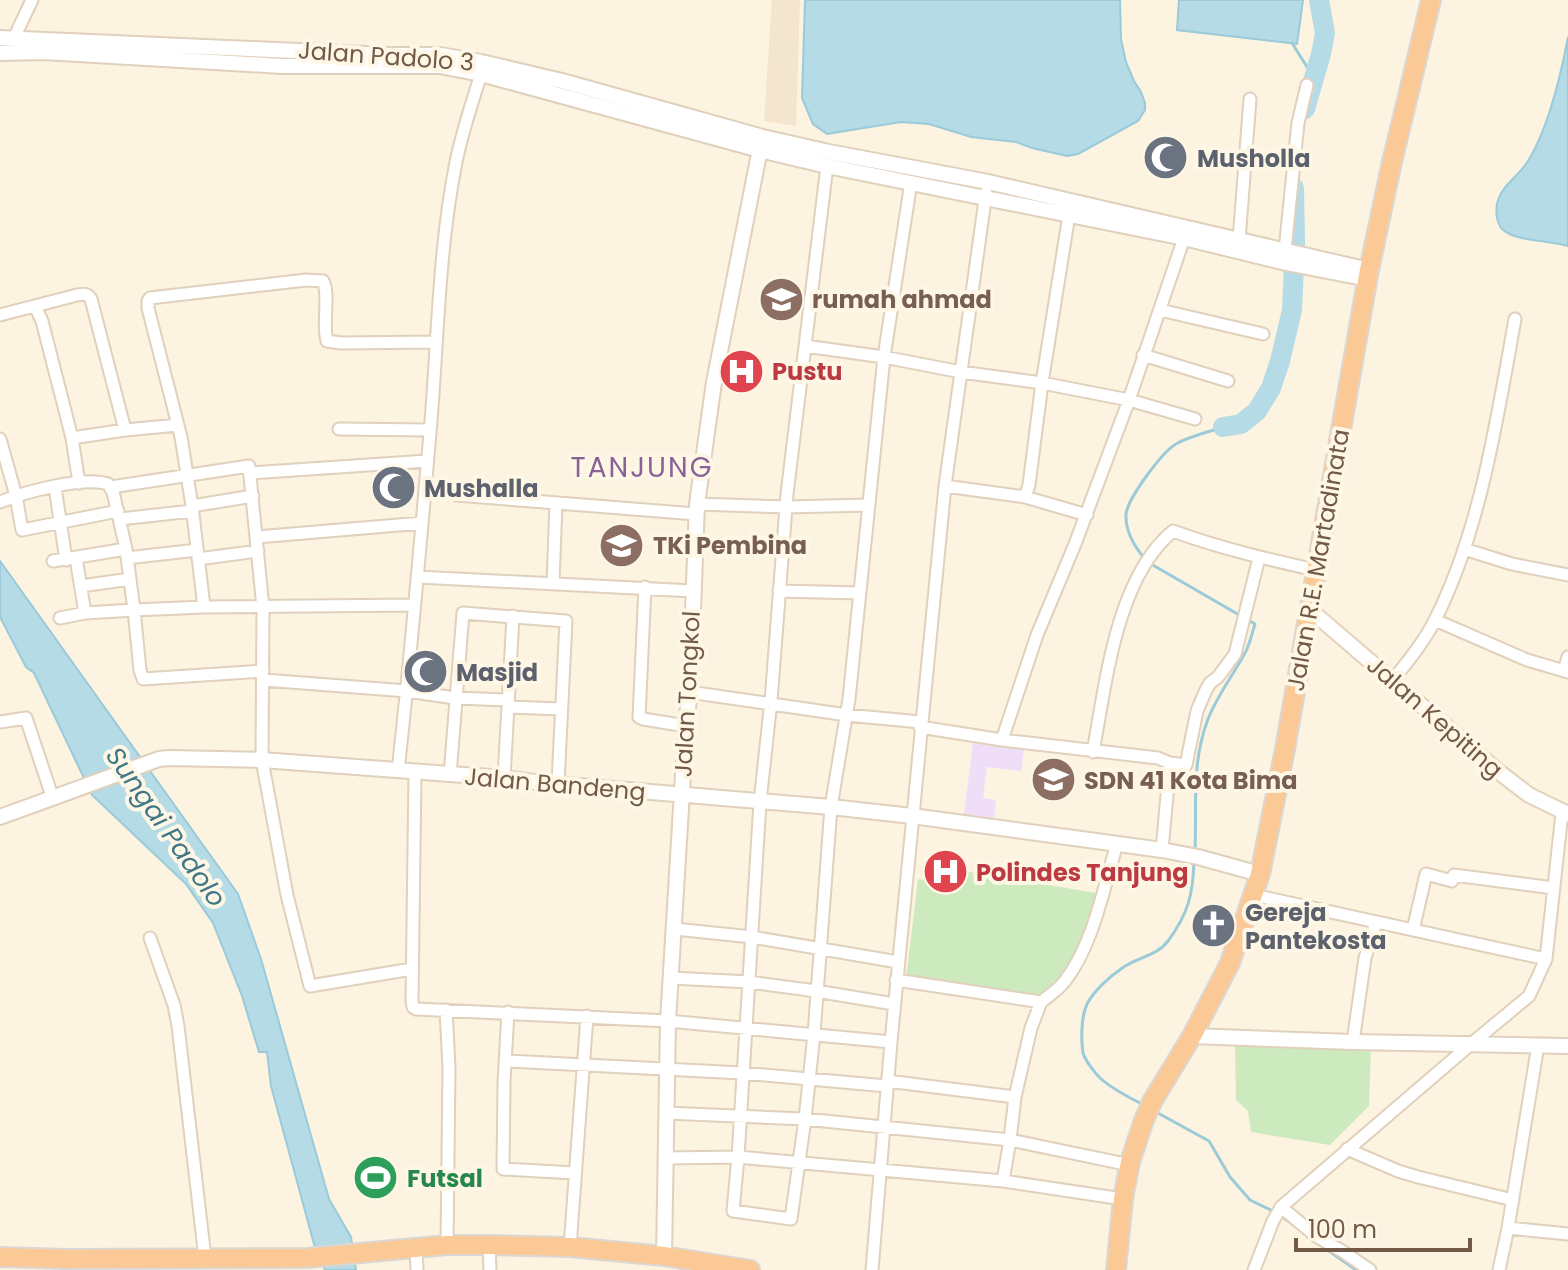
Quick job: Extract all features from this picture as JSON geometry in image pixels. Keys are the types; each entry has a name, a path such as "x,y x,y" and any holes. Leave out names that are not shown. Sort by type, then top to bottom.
{"highway":[{"name":"Jalan R.E. Martadinata","path":"1116,1270 1123,1199 1144,1120 1230,963 1260,874 1285,749 1368,274 1431,0"},
{"path":"0,1257 139,1265 205,1258 307,1258 447,1245 489,1245 570,1247 662,1263 750,1270"}],"street":[{"path":"7,38 32,0"},
{"name":"Jalan Padolo 3","path":"7,38 213,54"},
{"name":"Jalan Padolo 3","path":"0,53 388,55 481,62 514,76 761,143"},
{"name":"Jalan Padolo 3","path":"440,61 481,74 514,76"},
{"path":"398,771 418,577 446,224 456,159 481,74"},
{"path":"1287,255 1298,123 1307,85"},
{"path":"1239,240 1250,99"},
{"path":"761,143 827,166 911,182 987,190 1069,215 1287,255"},
{"path":"761,143 829,152 987,190 1239,240 1307,261 1368,274"},
{"name":"Jalan Tongkol","path":"662,1263 668,1021 697,509 714,382 761,143"},
{"path":"827,166 786,507 760,802 733,1211 791,1219 814,1034 831,807 847,715 884,357 911,182"},
{"path":"872,1270 896,980 945,486 987,190"},
{"path":"1025,497 1069,215"},
{"path":"1002,740 1037,635 1087,515 1129,400 1184,238"},
{"path":"204,607 187,475 178,425 148,308 150,298 306,280 323,281 327,287 327,341 435,342"},
{"path":"0,315 77,295 89,297 125,430"},
{"path":"35,306 42,321 72,438 79,483"},
{"path":"1160,310 1263,334"},
{"path":"1393,680 1435,620 1464,549 1493,435 1515,319"},
{"path":"805,346 1042,383 1129,400 1195,419"},
{"path":"1143,355 1228,381"},
{"path":"72,438 178,425"},
{"path":"339,429 430,430"},
{"path":"0,439 22,530 119,515 192,508 253,496"},
{"path":"250,473 427,461"},
{"path":"111,487 249,466 263,608 262,760 287,895 310,986 412,969"},
{"path":"0,502 79,483 100,482 111,487 127,553 143,679 264,676 561,709"},
{"path":"945,486 1025,497 1087,515"},
{"path":"55,487 65,560 81,586 85,613"},
{"path":"456,495 697,509 869,505"},
{"path":"553,583 556,503"},
{"path":"257,537 422,523"},
{"path":"1093,752 1120,621 1137,577 1164,538 1173,531 1259,558 1315,570"},
{"path":"1464,549 1512,564 1568,575"},
{"path":"65,560 127,553 258,551"},
{"path":"689,692 1002,740 1158,758 1186,765 1197,711 1205,692 1235,654 1259,558"},
{"path":"418,577 693,591"},
{"path":"81,586 130,579"},
{"path":"645,587 639,717 686,726"},
{"path":"779,591 860,593"},
{"path":"60,618 85,613 204,607 414,605"},
{"name":"Jalan Kepiting","path":"1309,609 1499,772 1529,795 1565,813"},
{"path":"450,775 463,613 513,616 566,621 558,783"},
{"path":"504,778 513,616"},
{"path":"1435,620 1527,660 1566,671 1568,657"},
{"path":"0,722 26,718 53,799 0,817"},
{"name":"Jalan Bandeng","path":"53,799 159,759 262,760 504,778 912,816 1162,850 1260,874"},
{"path":"1162,850 1170,763"},
{"path":"415,772 413,1007 421,1010 668,1021 891,1042"},
{"path":"1254,1270 1277,1213 1347,1149 1529,996 1546,959 1565,813"},
{"path":"1003,1181 1015,1097 1031,1028 1041,1002 1064,984 1081,958 1117,844"},
{"path":"1413,930 1426,874 1452,881 1454,875 1554,888"},
{"path":"1253,895 1546,959"},
{"path":"1353,1042 1365,958 1376,922"},
{"path":"675,929 752,937 898,962"},
{"path":"150,938 174,1005 178,1026 205,1258"},
{"path":"671,978 749,982 894,1004"},
{"path":"896,980 1041,1002"},
{"path":"446,1010 449,1067 447,1245"},
{"path":"508,1012 503,1169 575,1173"},
{"path":"570,1247 587,1016"},
{"path":"1192,1036 1568,1046"},
{"path":"1499,1270 1538,1045"},
{"path":"506,1061 887,1083 1015,1097"},
{"path":"666,1113 805,1119 1010,1140 1130,1165"},
{"path":"1347,1149 1398,1171 1513,1200"},
{"path":"665,1158 738,1157 800,1162 1003,1181 1123,1199"},
{"path":"1277,1213 1370,1270"},
{"path":"1508,1228 1568,1234"},
{"path":"489,1245 490,1270"},
{"path":"416,1248 417,1270"},
{"path":"46,1270 65,1259"}],"shaded area":[{"path":"772,0 800,0 796,126 764,121"},
{"path":"973,743 1024,750 1021,771 987,767 983,798 996,800 994,818 964,814"}],"green space":[{"path":"959,870 1096,893 1077,955 1063,977 1038,997 906,979 918,879 956,885"},
{"path":"1235,1043 1371,1045 1369,1106 1330,1145 1251,1132 1248,1111 1236,1100"}],"water":[{"path":"805,0 1120,0 1121,39 1126,62 1141,92 1145,110 1138,121 1078,154 1067,156 1016,142 971,137 929,124 901,122 827,134 813,124 802,98"},
{"path":"1179,0 1303,0 1297,44 1177,30"},
{"path":"1568,37 1568,246 1524,239 1508,233 1500,226 1496,211 1501,194 1528,161 1542,133 1558,84"},
{"name":"Sungai Padolo","path":"0,561 238,894 261,959 329,1199 351,1237 356,1270 325,1270 314,1244 271,1086 267,1052 259,1052 242,996 213,923 186,884 92,795 34,673 26,667 0,617"}],"waterway":[{"path":"1305,109 1325,33 1319,0"},
{"path":"1292,43 1314,78"},
{"path":"1223,427 1241,424 1257,411 1271,388 1280,361 1292,310 1294,188"},
{"path":"1145,559 1134,544 1127,526 1126,514 1133,497 1146,476 1176,444 1223,427"},
{"path":"1151,564 1241,616"},
{"path":"1195,850 1199,752 1208,719 1248,646 1255,624 1248,620"},
{"path":"1142,1104 1105,1082 1088,1062 1082,1047 1084,1015 1090,999 1107,980 1168,941 1188,904 1194,861"},
{"path":"1156,1112 1209,1141 1230,1177 1250,1200 1275,1212"},
{"path":"1281,1216 1301,1230"},
{"path":"1316,1242 1356,1270"}],"place":[{"name":"Musholla","path":"1166,158"},
{"name":"rumah ahmad","path":"781,299"},
{"name":"Pustu","path":"741,371"},
{"name":"Mushalla","path":"393,488"},
{"name":"TKi Pembina","path":"622,545"},
{"name":"Masjid","path":"425,672"},
{"name":"SDN 41 Kota Bima","path":"1053,780"},
{"name":"Polindes Tanjung","path":"945,872"},
{"name":"Gereja Pantekosta","path":"1214,926"},
{"name":"Futsal","path":"376,1178"}],"district":[{"name":"TANJUNG","path":"642,467"}]}
